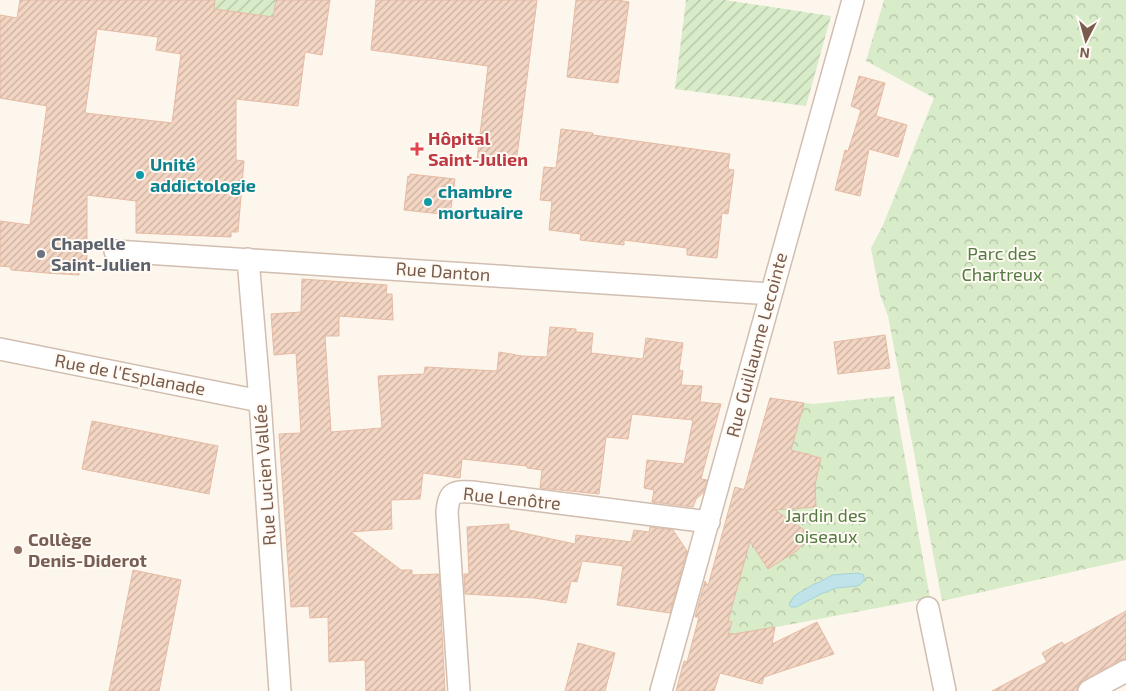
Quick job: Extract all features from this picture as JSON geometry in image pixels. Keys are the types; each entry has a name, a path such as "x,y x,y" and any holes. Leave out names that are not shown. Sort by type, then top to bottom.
{"street":[{"name":"Rue Guillaume Lecointe","path":"661,691 853,0"},
{"name":"Rue Danton","path":"115,250 771,294"},
{"name":"Rue Lucien Vallée","path":"248,259 280,691"},
{"name":"Rue de l'Esplanade","path":"0,349 260,401"},
{"name":"Rue Lenôtre","path":"459,691 447,512 448,500 454,493 472,492 709,522"},
{"path":"928,608 945,691"},
{"path":"1089,691 1126,671"}],"green space":[{"path":"215,0 276,0 273,17 214,9"},
{"path":"686,0 725,0 831,16 806,106 675,89"},
{"name":"Parc des Chartreux","path":"884,0 1126,0 1126,560 942,601 888,316 880,295 871,248 883,225 934,98 866,61"},
{"name":"Jardin des oiseaux","path":"894,396 930,598 692,643 735,487 745,489 770,398 813,404"}],"water":[{"path":"858,573 864,575 864,581 858,586 836,588 796,607 789,605 794,596 832,575"}],"building":[{"path":"20,0 215,0 214,9 273,17 276,0 330,0 322,55 305,52 298,106 236,99 236,160 244,161 238,232 231,232 231,237 136,233 136,201 87,195 87,268 82,267 82,271 79,270 79,275 12,270 10,269 11,267 0,266 0,221 30,225 47,106 0,98 0,15 17,18","holes":["97,29 158,37 156,50 181,54 172,123 85,113"]},
{"path":"376,0 537,0 516,164 477,160 488,66 371,50"},
{"path":"576,0 618,0 629,2 618,83 567,77"},
{"path":"859,76 885,83 876,116 907,125 898,157 869,149 860,196 835,190 845,150 848,151 861,110 851,106"},
{"path":"561,129 730,154 728,169 734,170 728,214 722,213 717,258 687,255 687,248 624,240 624,245 580,240 581,234 549,230 552,201 540,200 544,167 556,168"},
{"name":"chambre mortuaire","path":"410,174 455,179 450,215 404,210 408,176 410,177"},
{"path":"302,279 387,285 386,294 392,294 393,320 339,316 339,336 325,336 331,432 382,428 378,376 424,374 425,367 497,371 499,352 522,356 547,357 550,327 576,329 576,332 593,333 591,353 643,359 646,338 683,343 679,370 683,371 681,385 702,386 700,402 721,404 701,479 707,480 703,493 696,499 693,507 652,502 654,490 644,488 647,460 684,464 693,420 632,414 628,439 606,437 599,494 540,488 542,470 527,468 527,466 462,459 460,478 423,473 420,499 391,500 392,529 351,532 401,570 412,570 412,575 439,574 445,691 366,691 365,660 329,662 328,617 310,618 309,606 291,607 279,434 301,433 296,353 274,355 271,314 301,312"},
{"path":"885,335 890,368 838,374 834,342"},
{"path":"770,398 804,403 791,450 821,458 815,485 816,507 775,510 810,534 798,550 768,569 750,541 728,621 732,622 728,635 775,627 772,644 817,622 834,654 764,677 762,684 720,673 714,691 676,691 684,661 687,662 699,617 695,617 705,581 708,586 735,487 744,490"},
{"path":"92,421 218,446 209,494 82,469"},
{"path":"509,524 509,530 575,544 576,535 631,542 634,530 649,532 650,527 673,530 687,551 670,613 617,605 623,566 582,561 577,582 571,581 566,603 534,598 465,594 464,574 469,574 467,527"},
{"path":"133,570 181,580 159,691 109,691"},
{"path":"1126,611 1126,659 1120,660 1083,680 1078,685 1077,691 992,691 1047,662 1042,653 1062,642 1064,645"},
{"path":"578,643 615,653 605,691 565,691"}],"place":[{"name":"Hôpital Saint-Julien","path":"417,149"},
{"name":"Unité addictologie","path":"140,175"},
{"name":"chambre mortuaire","path":"428,202"},
{"name":"Chapelle Saint-Julien","path":"41,254"},
{"name":"Collège Denis-Diderot","path":"18,550"}]}
